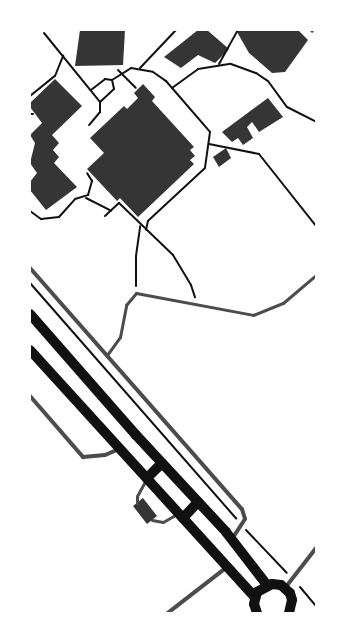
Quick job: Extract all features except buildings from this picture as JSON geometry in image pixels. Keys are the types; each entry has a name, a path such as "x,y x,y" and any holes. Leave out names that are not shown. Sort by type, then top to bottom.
{"main road":[{"path":"30,314 232,540 267,584"},
{"path":"30,350 255,597"},
{"path":"147,478 162,463"},
{"path":"181,516 198,502"},
{"path":"255,612 255,597 262,587 267,584 276,584 285,588 292,600 292,611"}],"street":[{"path":"30,268 242,509 245,519 232,540"},
{"path":"30,396 83,456 105,455 120,449"},
{"path":"285,588 292,577 316,548"},
{"path":"168,613 228,567"}],"lane":[{"path":"107,356 120,337 126,305 136,293 247,315 264,313 283,303 316,275"},
{"path":"137,503 137,496 147,478"},
{"path":"152,520 163,522 181,516"}],"path":[{"path":"140,68 176,30"},
{"path":"219,64 238,30"},
{"path":"44,33 100,102 100,112 89,125"},
{"path":"30,96 55,76 63,56"},
{"path":"172,88 198,69 219,64 231,64 256,73 268,82 287,107 316,122"},
{"path":"91,90 105,79 112,80 131,68 140,68 153,72 172,88 207,127 210,136 205,168 148,221 146,230"},
{"path":"118,70 136,88"},
{"path":"100,102 114,89 112,80"},
{"path":"209,144 259,154 316,226"},
{"path":"86,198 92,181 87,173"},
{"path":"30,211 41,219 50,220 60,217 75,199 86,198 110,211"},
{"path":"105,216 119,203 140,226 160,240 179,264 192,285 196,304"},
{"path":"136,293 136,256 140,226"},
{"path":"30,283 242,525 292,577 316,606"}]}
